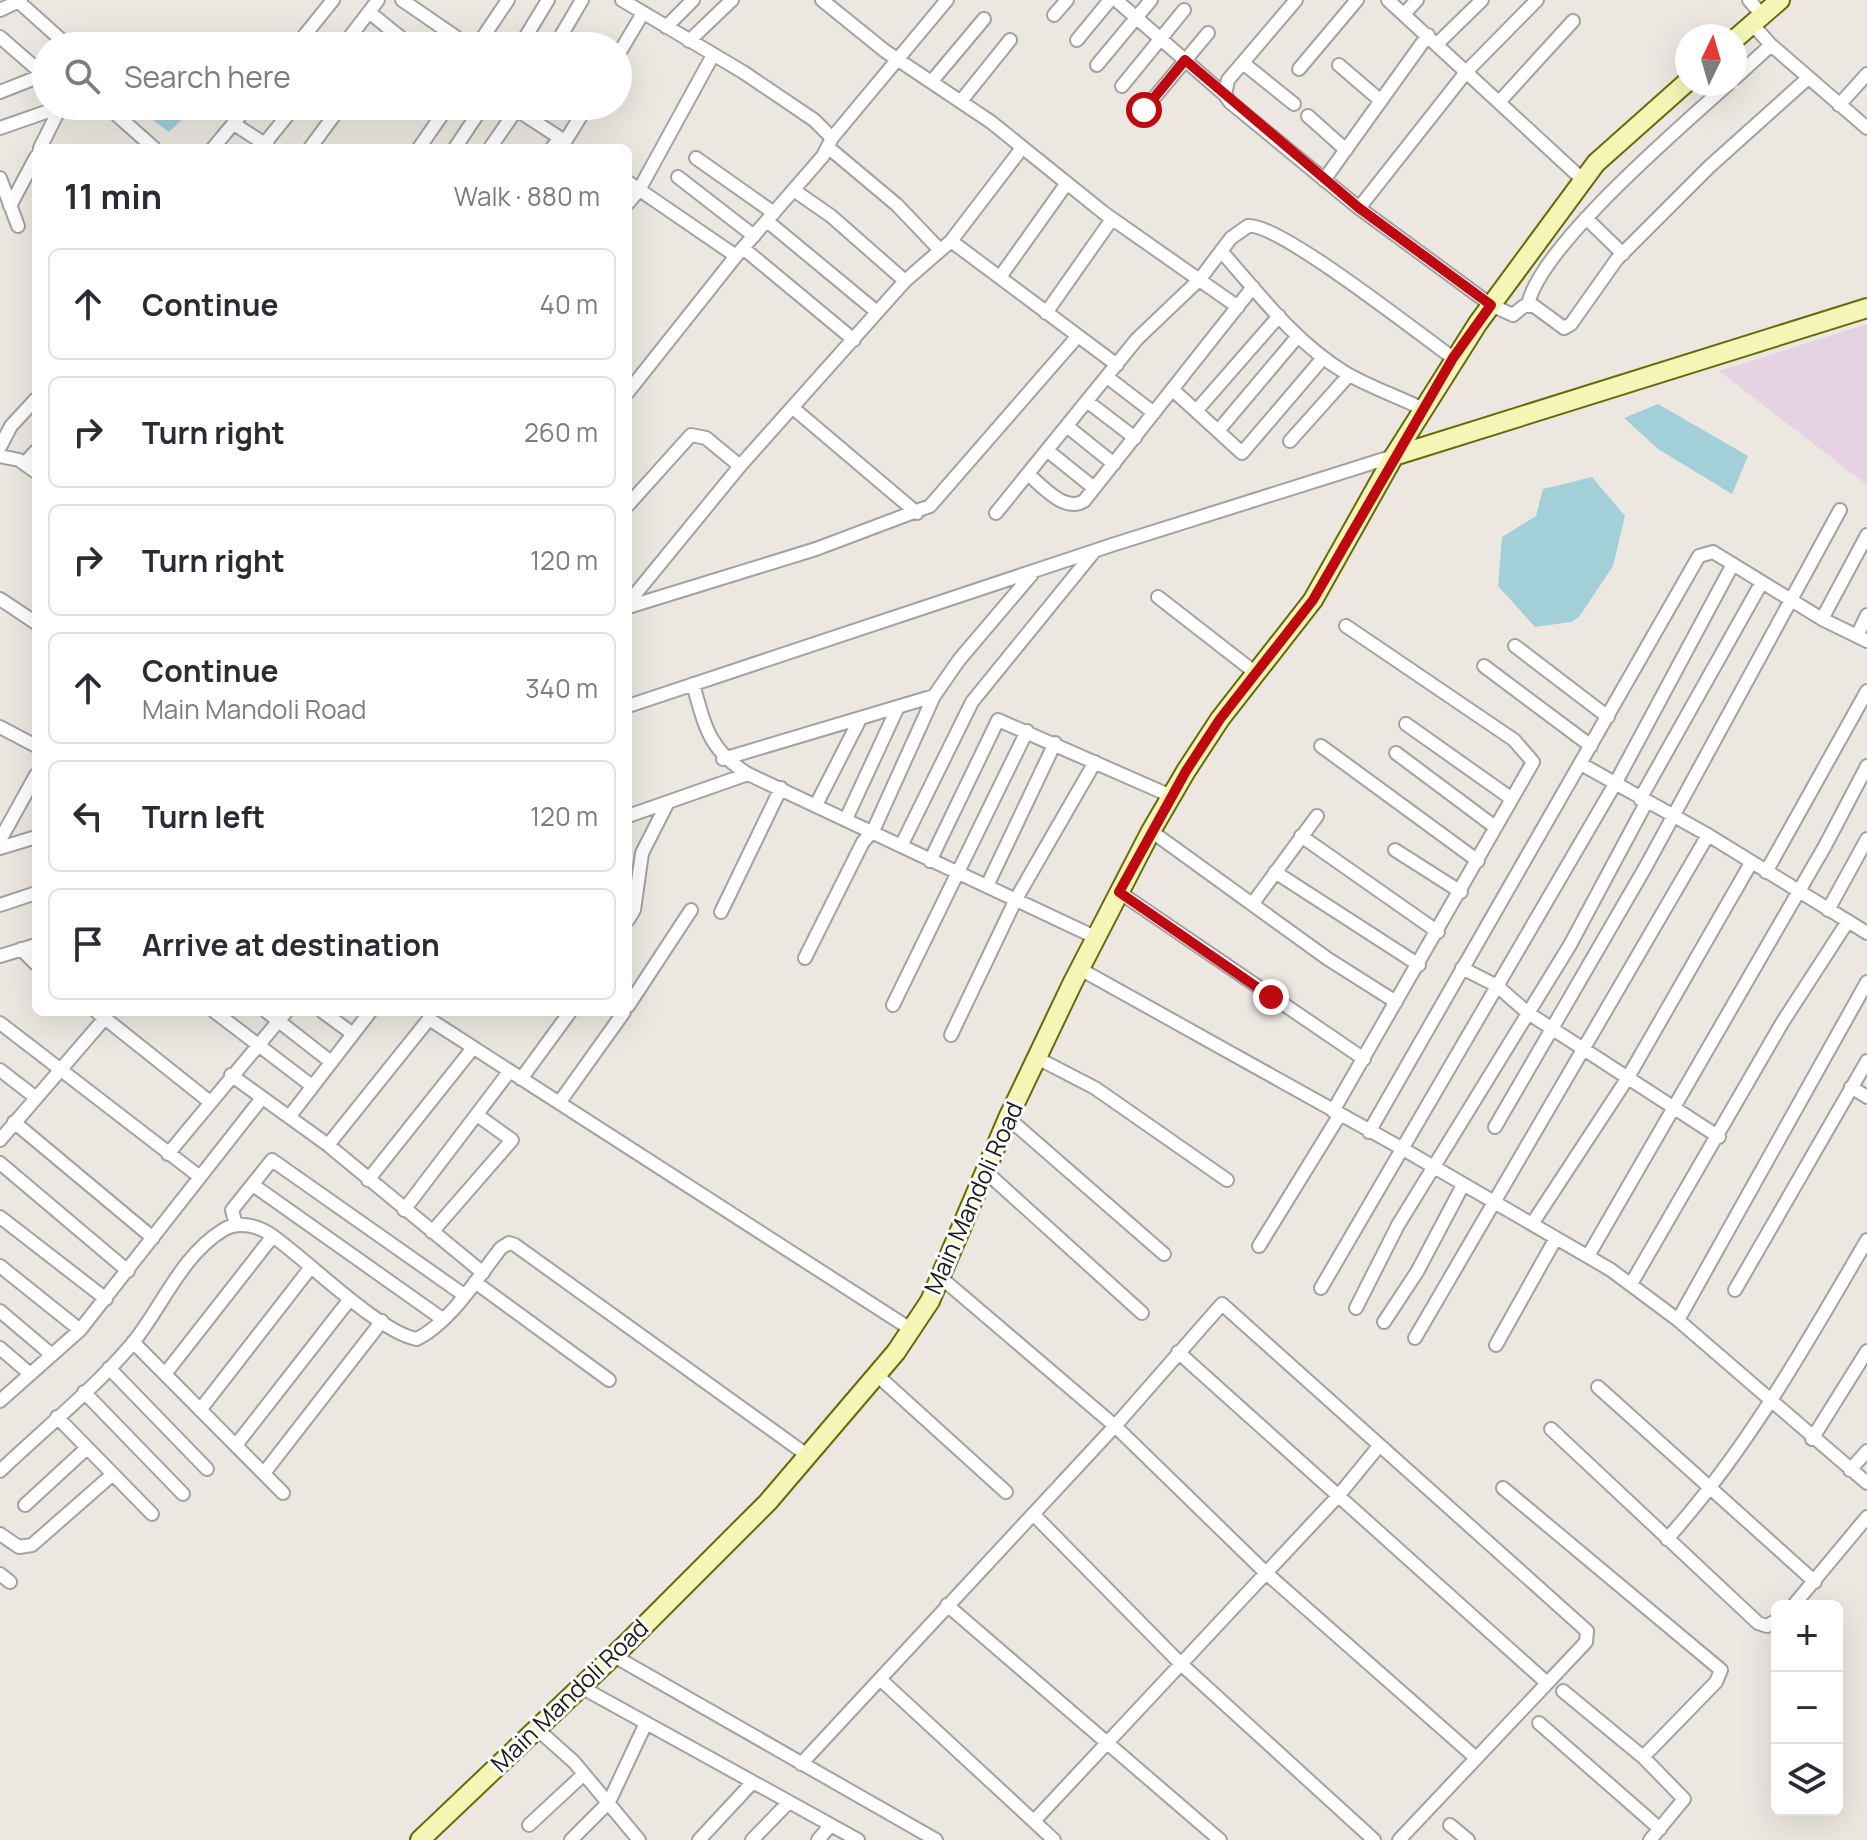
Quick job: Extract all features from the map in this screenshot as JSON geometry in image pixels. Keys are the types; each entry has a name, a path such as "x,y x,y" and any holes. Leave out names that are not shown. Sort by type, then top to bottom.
{"street":[{"path":"307,32 333,0"},
{"path":"354,32 378,0"},
{"path":"402,0 445,31"},
{"path":"486,32 508,0"},
{"path":"529,32 548,0"},
{"path":"563,32 582,0"},
{"path":"622,0 642,8 666,27 814,120 830,143 945,245 1000,277 1117,365"},
{"path":"666,27 693,0"},
{"path":"689,41 732,0"},
{"path":"822,0 897,59 961,101 1112,219 1238,307"},
{"path":"632,387 740,252 795,191 830,143 947,0"},
{"path":"1054,15 1067,0"},
{"path":"1077,40 1113,0 1359,208 1491,305 1513,315 1528,305 1534,286 1586,218 1715,96"},
{"path":"1097,65 1151,0"},
{"path":"1225,95 1228,80 1296,0"},
{"path":"1299,69 1357,0"},
{"path":"1388,0 1583,180"},
{"path":"1404,14 1417,0"},
{"path":"1324,180 1381,101 1433,39 1482,0"},
{"path":"1359,208 1467,71 1537,0"},
{"path":"1749,0 1771,45 1867,128"},
{"path":"1747,28 1780,0"},
{"path":"0,10 15,2 51,32"},
{"path":"630,32 642,8"},
{"path":"1122,86 1184,10"},
{"path":"369,12 394,32"},
{"path":"932,81 984,19"},
{"path":"1500,101 1573,21"},
{"path":"1144,110 1208,33"},
{"path":"0,37 32,65"},
{"path":"961,101 1010,40"},
{"path":"1747,67 1771,45"},
{"path":"713,55 634,186 740,252 854,340"},
{"path":"1243,63 1294,104"},
{"path":"1339,65 1381,101"},
{"path":"1839,105 1867,74"},
{"path":"1528,305 1560,327 1568,327 1623,254 1709,167 1807,79"},
{"path":"0,92 32,80"},
{"name":"Main Mandoli Road","path":"420,1840 614,1656 768,1502 878,1376 912,1330 930,1301 1008,1118 1080,969 1171,796 1220,719 1313,600 1453,358 1491,305 1583,180 1675,93"},
{"path":"0,128 32,116"},
{"path":"1308,116 1346,150"},
{"path":"42,144 53,120"},
{"path":"122,120 150,144"},
{"path":"216,144 237,120"},
{"path":"266,144 284,120"},
{"path":"313,144 331,120"},
{"path":"422,144 438,120"},
{"path":"458,144 474,120"},
{"path":"493,144 508,120"},
{"path":"532,120 560,142 576,120"},
{"path":"234,124 262,144"},
{"path":"632,600 740,466 905,281 945,245 1022,148"},
{"path":"696,158 770,217 877,312"},
{"path":"10,206 32,165"},
{"path":"678,177 754,236"},
{"path":"0,178 18,226"},
{"path":"1000,277 1067,183"},
{"path":"795,191 841,224 905,281"},
{"path":"1586,218 1623,254"},
{"path":"1046,313 1112,219"},
{"path":"996,513 1154,321 1200,279 1231,238 1248,226 1265,227 1299,246 1453,358"},
{"path":"1221,251 1298,336 1323,358 1349,375 1423,409"},
{"path":"1028,474 1068,504 1080,504 1253,287"},
{"path":"632,705 1094,551 1867,308"},
{"path":"1196,411 1279,316"},
{"path":"1218,431 1298,336"},
{"path":"632,604 816,549 917,513 939,498 1077,337"},
{"path":"1173,390 1242,453 1323,358"},
{"path":"1290,441 1349,375"},
{"path":"1107,377 1154,413"},
{"path":"1088,402 1135,438"},
{"path":"0,447 11,426 32,403"},
{"path":"793,408 917,513"},
{"path":"1068,427 1114,464"},
{"path":"632,501 691,435 706,438 740,466"},
{"path":"1048,451 1094,488"},
{"path":"25,463 32,455"},
{"path":"0,456 25,463 32,469"},
{"path":"1495,1127 1645,868 1840,510"},
{"path":"1822,619 1867,535"},
{"path":"901,846 972,702 1094,551"},
{"path":"1369,1132 1699,556 1713,552 1822,619 1862,638 1867,615"},
{"path":"1321,1288 1615,784 1733,564"},
{"path":"805,958 863,842 873,831 934,696 959,660 1033,573"},
{"path":"1356,1308 1398,1225 1528,1013 1762,582"},
{"path":"1158,597 1257,674"},
{"path":"0,599 32,620"},
{"path":"1259,1246 1495,827 1533,768 1527,750 1346,626"},
{"path":"1515,646 1608,717"},
{"path":"1484,666 1591,746"},
{"path":"693,684 708,730 723,759 748,774 1097,938"},
{"path":"1766,872 1867,691"},
{"path":"723,759 859,721 934,696"},
{"path":"846,819 897,709"},
{"path":"816,805 859,721"},
{"path":"930,861 995,722 1005,721 1171,796"},
{"path":"1406,724 1512,799"},
{"path":"0,727 32,744"},
{"path":"893,1005 1027,731"},
{"path":"987,886 1055,743"},
{"path":"1321,746 1478,861"},
{"path":"1396,753 1495,827"},
{"path":"951,1035 1016,899 1095,762"},
{"path":"1581,764 1708,835 1867,931"},
{"path":"1588,1256 1867,766"},
{"path":"632,815 666,806 748,774"},
{"path":"0,840 32,782"},
{"path":"721,912 781,788"},
{"path":"632,913 642,853 666,806"},
{"path":"1253,903 1317,816"},
{"path":"1151,831 1328,959 1396,1002"},
{"path":"1415,1338 1708,835"},
{"path":"1301,836 1438,932"},
{"path":"0,848 32,838"},
{"path":"1828,910 1867,839"},
{"path":"1395,850 1461,892"},
{"path":"1532,1224 1627,1079 1751,863"},
{"path":"1275,872 1419,965"},
{"path":"1119,892 1364,1059"},
{"path":"1,904 32,894"},
{"path":"632,1000 691,910"},
{"path":"1631,1284 1719,1137 1782,1023 1848,921"},
{"path":"0,956 32,946"},
{"path":"21,949 32,960"},
{"path":"1462,968 1497,986 1528,1013 1673,1110 1719,1137"},
{"path":"1080,969 1403,1149 1631,1284 1678,1320 1812,1439 1867,1483"},
{"path":"1678,1320 1867,982"},
{"path":"0,1140 8,1125 60,1070 100,1016"},
{"path":"102,1016 210,1102"},
{"path":"220,1016 312,1086"},
{"path":"328,1016 353,1034"},
{"path":"289,1117 367,1016"},
{"path":"328,1145 430,1016 509,1072 912,1330"},
{"path":"521,1079 567,1016"},
{"path":"559,1103 621,1016"},
{"path":"168,1154 282,1017 331,1062"},
{"path":"0,1023 200,1177"},
{"path":"368,1180 473,1048"},
{"path":"1037,1058 1095,1088 1227,1180"},
{"path":"1735,1290 1867,1061"},
{"path":"0,1070 35,1097"},
{"path":"404,1210 509,1072"},
{"path":"231,1075 328,1145 432,1232 479,1278 609,1380"},
{"path":"1851,1087 1867,1097"},
{"path":"0,1401 80,1330 262,1098"},
{"path":"432,1232 512,1140 477,1115"},
{"path":"1008,1118 1164,1254"},
{"path":"8,1125 153,1238"},
{"path":"236,1225 232,1210 272,1160 464,1295"},
{"path":"0,1163 128,1271"},
{"path":"985,1171 1142,1313"},
{"path":"253,1185 441,1318"},
{"path":"1384,1322 1417,1272 1463,1185"},
{"path":"0,1217 106,1299"},
{"path":"0,1471 133,1342 194,1258 217,1235 236,1225 250,1225 273,1236 350,1299 382,1321 417,1339 464,1295 501,1248 509,1243 515,1245 807,1455"},
{"path":"165,1374 273,1236"},
{"path":"1496,1345 1556,1238"},
{"path":"1667,1539 1713,1488 1771,1403 1867,1240"},
{"path":"0,1266 80,1330"},
{"path":"200,1410 311,1267"},
{"path":"939,1276 1115,1426 1265,1572 1476,1758"},
{"path":"236,1445 350,1299"},
{"path":"801,1764 1034,1515 1222,1304 1587,1631 1586,1642 1399,1840"},
{"path":"0,1311 52,1355"},
{"path":"264,1473 382,1321"},
{"path":"133,1342 283,1493"},
{"path":"0,1348 29,1373"},
{"path":"1812,1439 1867,1351"},
{"path":"1178,1352 1547,1683"},
{"path":"109,1368 207,1469"},
{"path":"878,1376 1006,1492"},
{"path":"0,1379 12,1389"},
{"path":"1598,1387 1815,1582"},
{"path":"84,1392 183,1494"},
{"path":"57,1417 152,1514"},
{"path":"1551,1429 1758,1623 1767,1626 1771,1624"},
{"path":"1034,1821 1339,1495 1379,1446"},
{"path":"25,1505 87,1448"},
{"path":"1850,1470 1867,1451"},
{"path":"0,1534 19,1547 32,1545 113,1474"},
{"path":"1503,1488 1721,1670 1716,1682 1643,1757"},
{"path":"1034,1515 1181,1664 1374,1840"},
{"path":"1798,1600 1867,1517"},
{"path":"947,1605 1220,1840"},
{"path":"614,1656 936,1840"},
{"path":"880,1679 1054,1840"},
{"path":"581,1687 856,1840"},
{"path":"1563,1691 1643,1757 1684,1799 1650,1840"},
{"path":"571,1840 609,1802 646,1723"},
{"path":"1539,1723 1660,1829"},
{"path":"537,1729 584,1774 635,1835 621,1840"},
{"path":"529,1825 584,1774"},
{"path":"699,1840 752,1783"},
{"path":"752,1840 788,1803"},
{"path":"1450,1825 1468,1840"},
{"path":"818,1840 830,1826"}],"shaded area":[{"path":"1867,324 1867,485 1719,371"}],"water":[{"path":"153,120 182,120 169,132"},
{"path":"1658,404 1748,456 1732,494 1658,449 1624,418"},
{"path":"1592,477 1625,516 1613,566 1579,617 1571,622 1535,627 1498,586 1502,537 1536,516 1543,489"}],"route":[{"path":"1144,110 1185,60 1324,180 1491,305 1453,358 1313,600 1292,631 1220,719 1186,771 1119,892 1271,997"}]}
